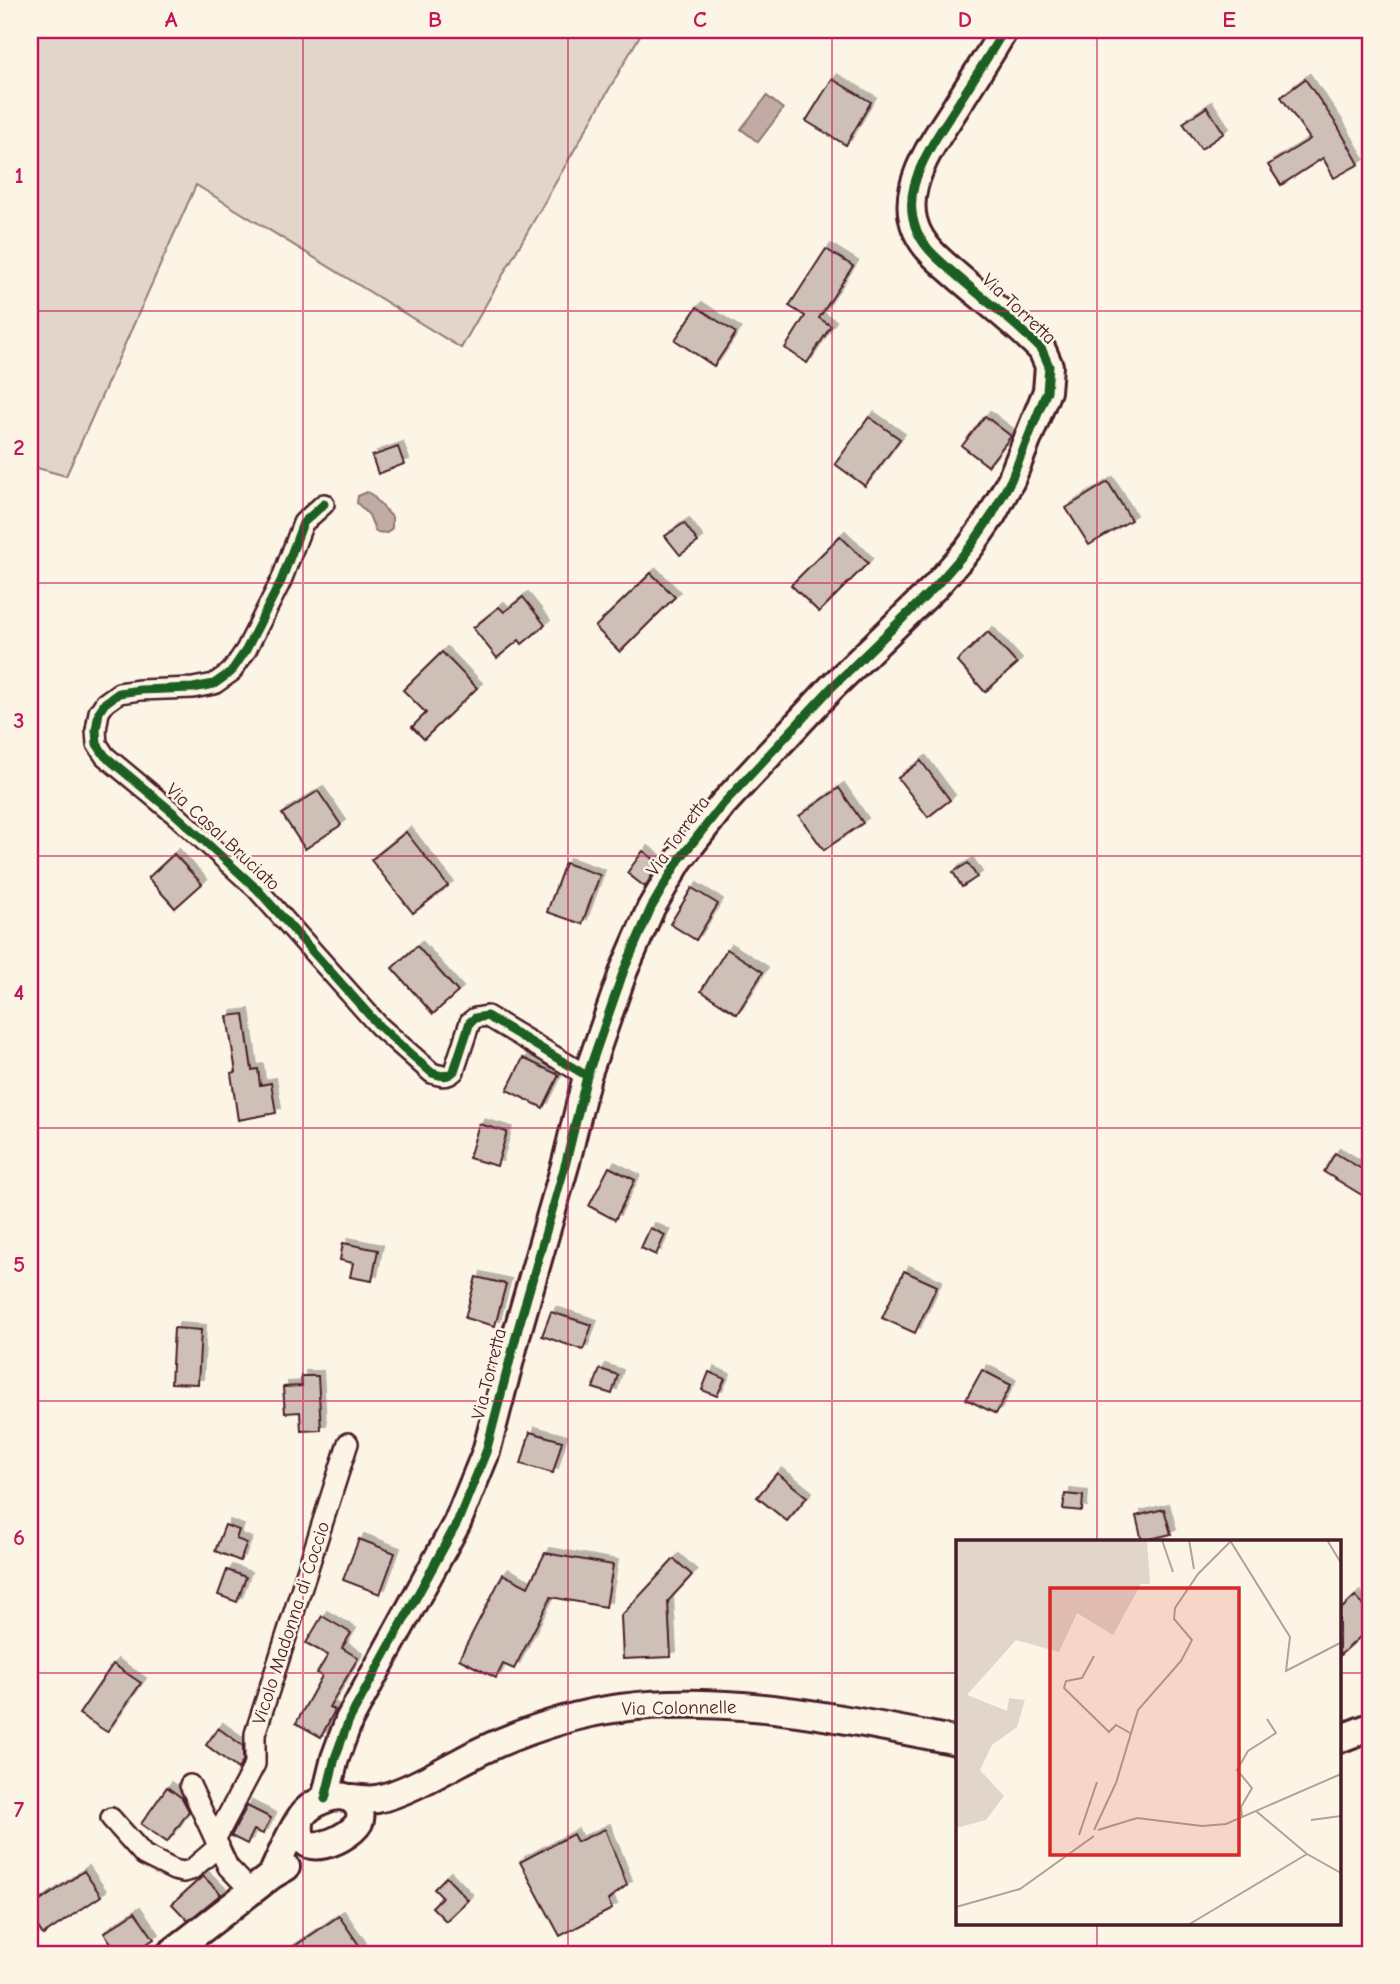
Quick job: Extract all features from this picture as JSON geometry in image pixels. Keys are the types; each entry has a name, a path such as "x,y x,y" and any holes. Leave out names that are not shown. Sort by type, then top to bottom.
{"street":[{"name":"Via Torretta","path":"353,1804 338,1748 349,1720 450,1535 486,1452 587,1076 624,970 655,901 679,860 723,804 831,688 934,587 970,547 1011,480 1047,391 1049,366 1042,350 934,255 916,231 911,211 913,189 927,153 1004,30"},
{"name":"Via Casal Bruciato","path":"324,504 303,523 281,581 246,650 231,672 214,684 204,686 119,693 105,703 99,712 97,744 105,756 176,815 257,889 379,1026 432,1073 442,1076 450,1075 454,1071 470,1022 486,1016 587,1076"},
{"name":"Vicolo Madonna di Coccio","path":"111,1818 144,1855 174,1870 191,1870 217,1842 255,1764 255,1734 348,1443"},
{"name":"Via Colonnelle","path":"272,1875 305,1812 353,1804 410,1787 487,1748 544,1726 592,1713 685,1704 772,1709 956,1741"},
{"path":"1340,1739 1370,1727"},
{"path":"190,1784 228,1867 251,1891"},
{"name":"Via Colonnelle","path":"170,1954 272,1875 352,1830 358,1825 353,1804"},
{"path":"301,1817 299,1826 303,1841 324,1846"}],"shaded area":[{"path":"30,30 643,30 461,348 196,185 66,476 30,466"},
{"path":"767,96 783,109 758,142 741,129"},
{"path":"367,492 392,517 392,528 387,533 376,532 369,515 357,503 358,496"}],"building":[{"path":"832,79 871,102 846,145 806,121"},
{"path":"1305,79 1337,125 1359,164 1334,178 1323,158 1281,185 1268,165 1310,139 1281,97"},
{"path":"1207,107 1224,133 1201,149 1183,123"},
{"path":"826,249 853,266 819,318 831,326 807,363 785,348 805,316 789,306"},
{"path":"697,307 736,333 714,366 675,340"},
{"path":"985,416 1011,436 988,466 962,446"},
{"path":"869,417 900,439 865,486 835,464"},
{"path":"398,447 404,464 378,474 372,456"},
{"path":"1108,482 1131,520 1089,545 1066,508"},
{"path":"684,523 698,542 680,555 665,536"},
{"path":"840,536 868,563 819,612 791,585"},
{"path":"651,573 675,597 620,652 595,627"},
{"path":"523,597 545,625 522,644 519,640 497,658 473,628 499,607 504,612"},
{"path":"988,632 1017,664 985,692 957,661"},
{"path":"442,652 477,688 424,739 412,727 426,713 403,690"},
{"path":"921,761 950,800 928,817 898,778"},
{"path":"839,788 863,823 824,850 799,816"},
{"path":"318,791 341,825 305,849 282,814"},
{"path":"406,832 448,886 413,913 371,860"},
{"path":"643,851 659,863 645,887 627,873"},
{"path":"174,854 202,884 175,908 148,878"},
{"path":"565,863 600,875 582,924 547,912"},
{"path":"968,863 977,877 962,887 953,872"},
{"path":"692,888 718,904 696,940 670,924"},
{"path":"417,946 458,992 433,1014 392,968"},
{"path":"727,949 763,972 737,1014 701,991"},
{"path":"244,1014 252,1070 258,1069 260,1085 271,1083 276,1113 238,1120 231,1073 236,1072 227,1016"},
{"path":"523,1058 559,1075 543,1108 507,1090"},
{"path":"479,1124 507,1132 497,1166 469,1158"},
{"path":"1335,1153 1370,1174 1370,1200 1324,1172"},
{"path":"609,1167 635,1180 615,1220 589,1206"},
{"path":"650,1228 665,1235 656,1255 641,1248"},
{"path":"343,1243 378,1250 372,1281 350,1277 353,1263 340,1260"},
{"path":"904,1271 937,1286 915,1333 882,1318"},
{"path":"476,1277 506,1284 495,1326 465,1318"},
{"path":"551,1312 592,1325 583,1350 542,1336"},
{"path":"174,1328 201,1330 198,1384 171,1383"},
{"path":"600,1369 618,1375 612,1394 593,1388"},
{"path":"982,1370 1011,1385 996,1414 966,1399"},
{"path":"709,1372 725,1379 717,1396 702,1390"},
{"path":"301,1376 318,1376 321,1430 301,1431 300,1412 285,1413 283,1387 302,1386"},
{"path":"530,1432 562,1441 553,1473 521,1464"},
{"path":"777,1473 807,1497 787,1521 757,1497"},
{"path":"1065,1494 1083,1496 1082,1511 1063,1509"},
{"path":"1164,1509 1171,1534 1142,1540 1136,1516"},
{"path":"225,1525 239,1530 236,1539 247,1543 240,1561 215,1551"},
{"path":"359,1539 395,1553 380,1594 343,1580"},
{"path":"545,1553 613,1565 606,1607 551,1597 514,1669 503,1664 496,1678 459,1659 503,1574 528,1587"},
{"path":"674,1559 692,1575 668,1601 671,1657 623,1659 621,1616"},
{"path":"227,1570 246,1577 237,1602 218,1595"},
{"path":"1355,1596 1370,1613 1370,1628 1340,1655 1340,1610"},
{"path":"322,1616 351,1633 342,1648 358,1658 329,1707 335,1710 321,1737 296,1723 322,1676 317,1673 328,1655 306,1643"},
{"path":"113,1664 141,1683 107,1732 79,1714"},
{"path":"218,1728 243,1746 243,1761 238,1769 206,1745"},
{"path":"167,1787 182,1798 189,1811 167,1842 141,1824"},
{"path":"247,1806 271,1818 263,1834 254,1830 247,1844 231,1836"},
{"path":"605,1829 627,1885 608,1900 612,1909 560,1936 520,1862 573,1834 577,1842"},
{"path":"84,1871 101,1896 43,1935 30,1915 30,1908"},
{"path":"203,1876 221,1894 188,1921 172,1904"},
{"path":"446,1877 468,1900 446,1921 432,1907 442,1897 434,1889"},
{"path":"135,1912 154,1939 132,1954 119,1954 104,1933"},
{"path":"339,1916 361,1948 352,1954 283,1954"}],"cycle path":[{"path":"325,1799 335,1758 349,1720 457,1523 486,1452 587,1076 624,970 651,908 679,860 723,804 831,688 935,587 970,547 1011,480 1047,391 1049,366 1042,350 934,255 920,237 913,218 912,199 923,161 1004,30"},
{"path":"324,504 303,523 281,581 246,650 231,672 214,684 193,688 119,693 105,703 99,712 97,744 105,756 176,815 257,889 379,1026 432,1073 444,1076 454,1071 470,1022 475,1018 487,1016 587,1076"}]}
